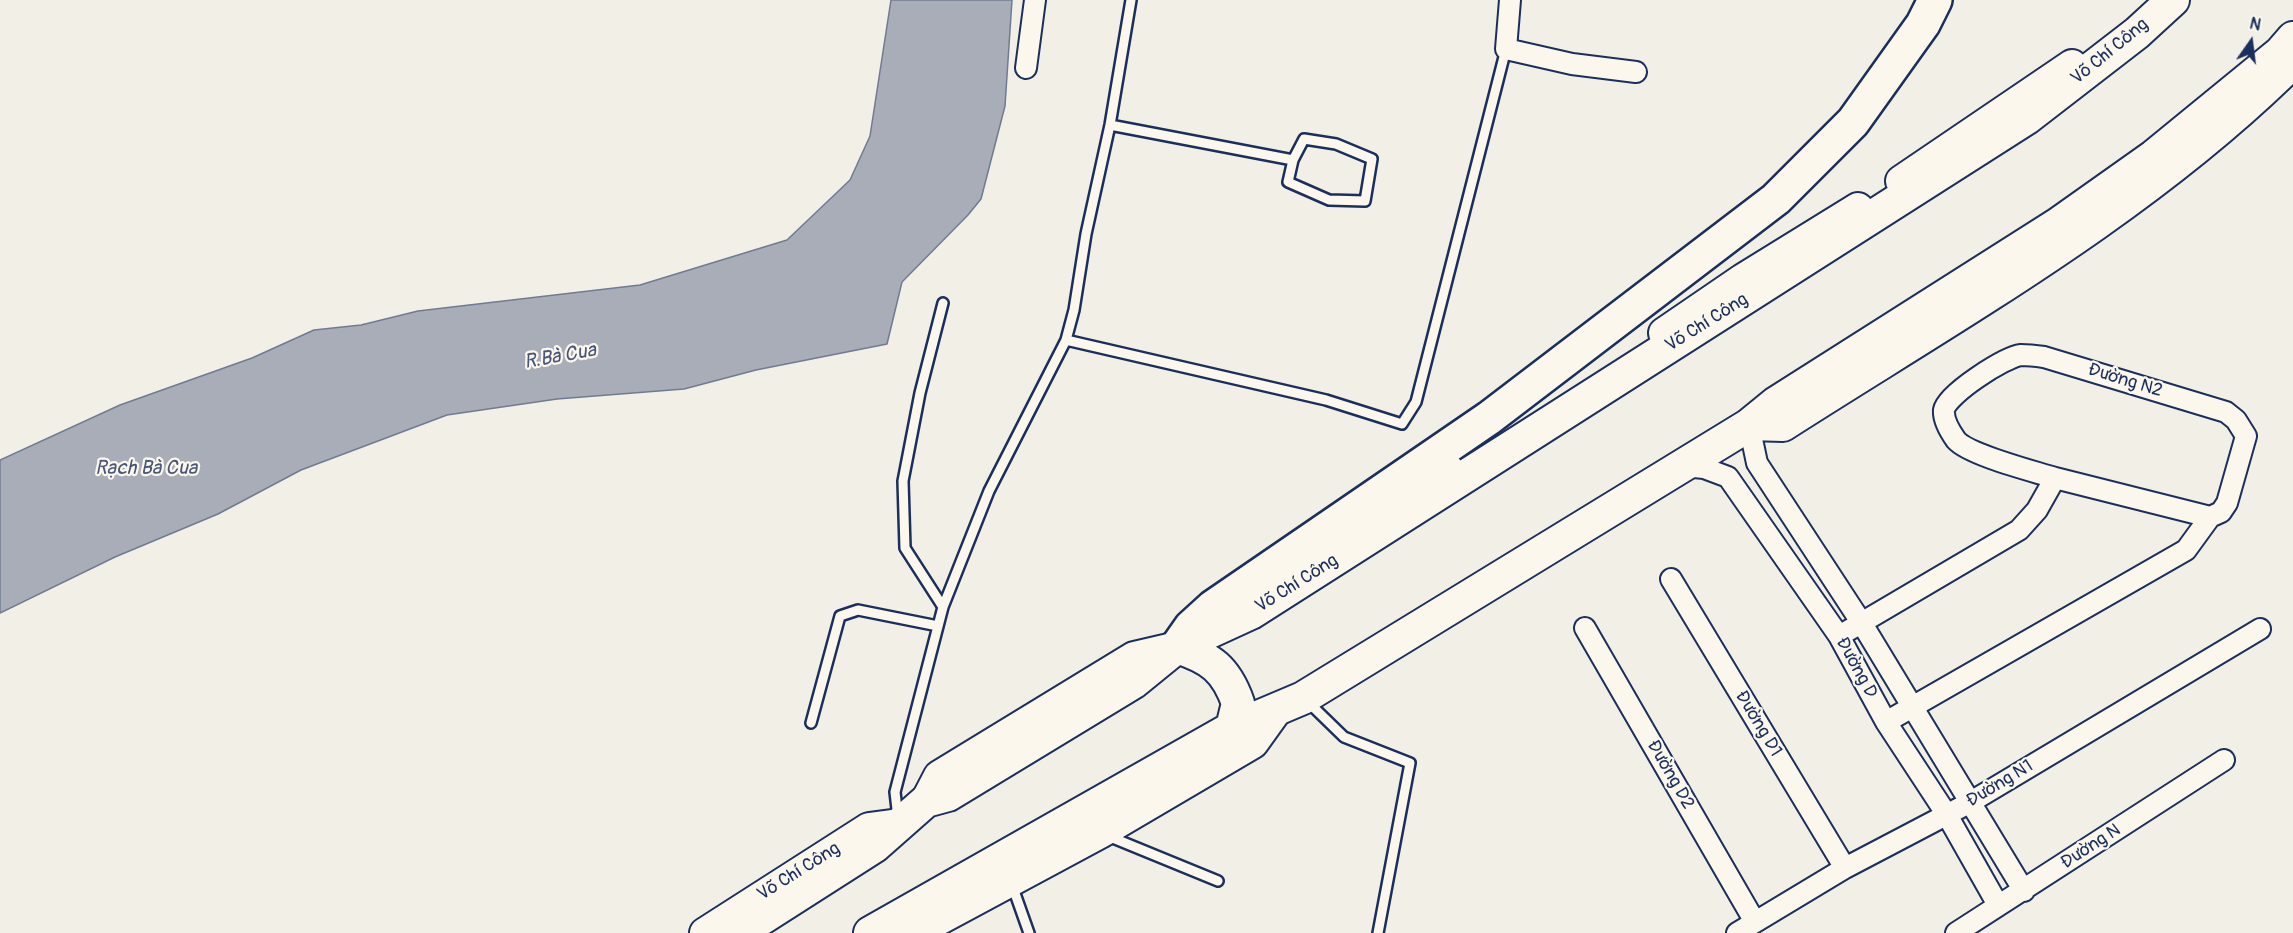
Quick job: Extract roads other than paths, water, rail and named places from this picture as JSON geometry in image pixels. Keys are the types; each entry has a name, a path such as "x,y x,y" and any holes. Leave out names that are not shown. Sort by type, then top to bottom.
{"highway":[{"path":"1232,728 1238,703 1224,675 1213,662 1177,647 1191,627 1213,607 1489,418 1776,199 1853,122 1923,24 1935,0"},
{"name":"Võ Chí Công","path":"739,933 875,846 926,801 948,795 1125,688 1177,647 1251,613 2027,118 2137,33 2173,0"},
{"path":"870,933 1007,869 1094,822 1232,728 1303,698 1684,466 1749,425 1776,403 2064,233 2160,164 2280,53 2293,38"},
{"path":"1226,624 1224,645 1231,665 1244,686 1257,700 1276,711"}],"main road":[{"name":"Võ Chí Công","path":"1226,624 1231,611 1246,598 1646,345 1743,279 1883,192 2052,80 2155,0"},
{"path":"2160,164 2221,130 2293,63"},
{"path":"1094,822 1253,743 1276,711"},
{"name":"Võ Chí Công","path":"705,933 869,828 899,824"},
{"path":"914,933 1007,869"}],"street":[{"path":"1026,68 1035,0"},
{"path":"1510,0 1506,49 1572,64 1636,72"},
{"name":"Đường N2","path":"1886,722 2186,550 2210,517 2221,512 2227,503 2246,436 2236,420 2226,412 2044,357 2021,355 2004,360 1951,398 1944,411 1948,427 1958,442 1980,454 2055,478"},
{"name":"Đường D","path":"1749,425 1757,463 1861,622 2024,891"},
{"name":"Đường D","path":"1684,466 1704,468 1728,477 1839,636 1886,722 1947,815 1998,905"},
{"path":"1839,636 2019,530 2037,510 2055,478 2210,517"},
{"name":"Đường D1","path":"1671,579 1845,868"},
{"name":"Đường D2","path":"1585,628 1755,922"},
{"name":"Đường N1","path":"1737,933 1845,868 1969,803 2260,629"},
{"name":"Đường N","path":"1956,933 2224,760"}],"lane":[{"path":"899,824 895,792 943,607 989,491 1058,351 1066,340 1074,310 1086,234 1110,125 1131,0"},
{"path":"1066,340 1326,400 1402,424 1416,402 1506,49"},
{"path":"1110,125 1293,160"},
{"path":"1304,139 1336,144 1372,159 1365,201 1329,200 1288,182 1293,160 1304,139"},
{"path":"943,303 920,393 903,481 905,548 943,607"},
{"path":"811,723 840,616 858,610 938,626"},
{"path":"1303,698 1344,737 1410,763 1378,933"},
{"path":"1094,822 1218,881"},
{"path":"1007,869 1029,933"}],"water":[{"name":"Rạch Bà Cua","path":"891,0 1012,0 1005,106 981,199 902,282 887,344 756,370 684,389 557,399 447,415 301,470 218,514 115,557 0,613 0,460 120,405 252,358 314,330 361,325 418,311 640,285 787,240 850,180 870,136"}],"water label":[{"name":"R.Bà Cua","path":"560,357"}]}
